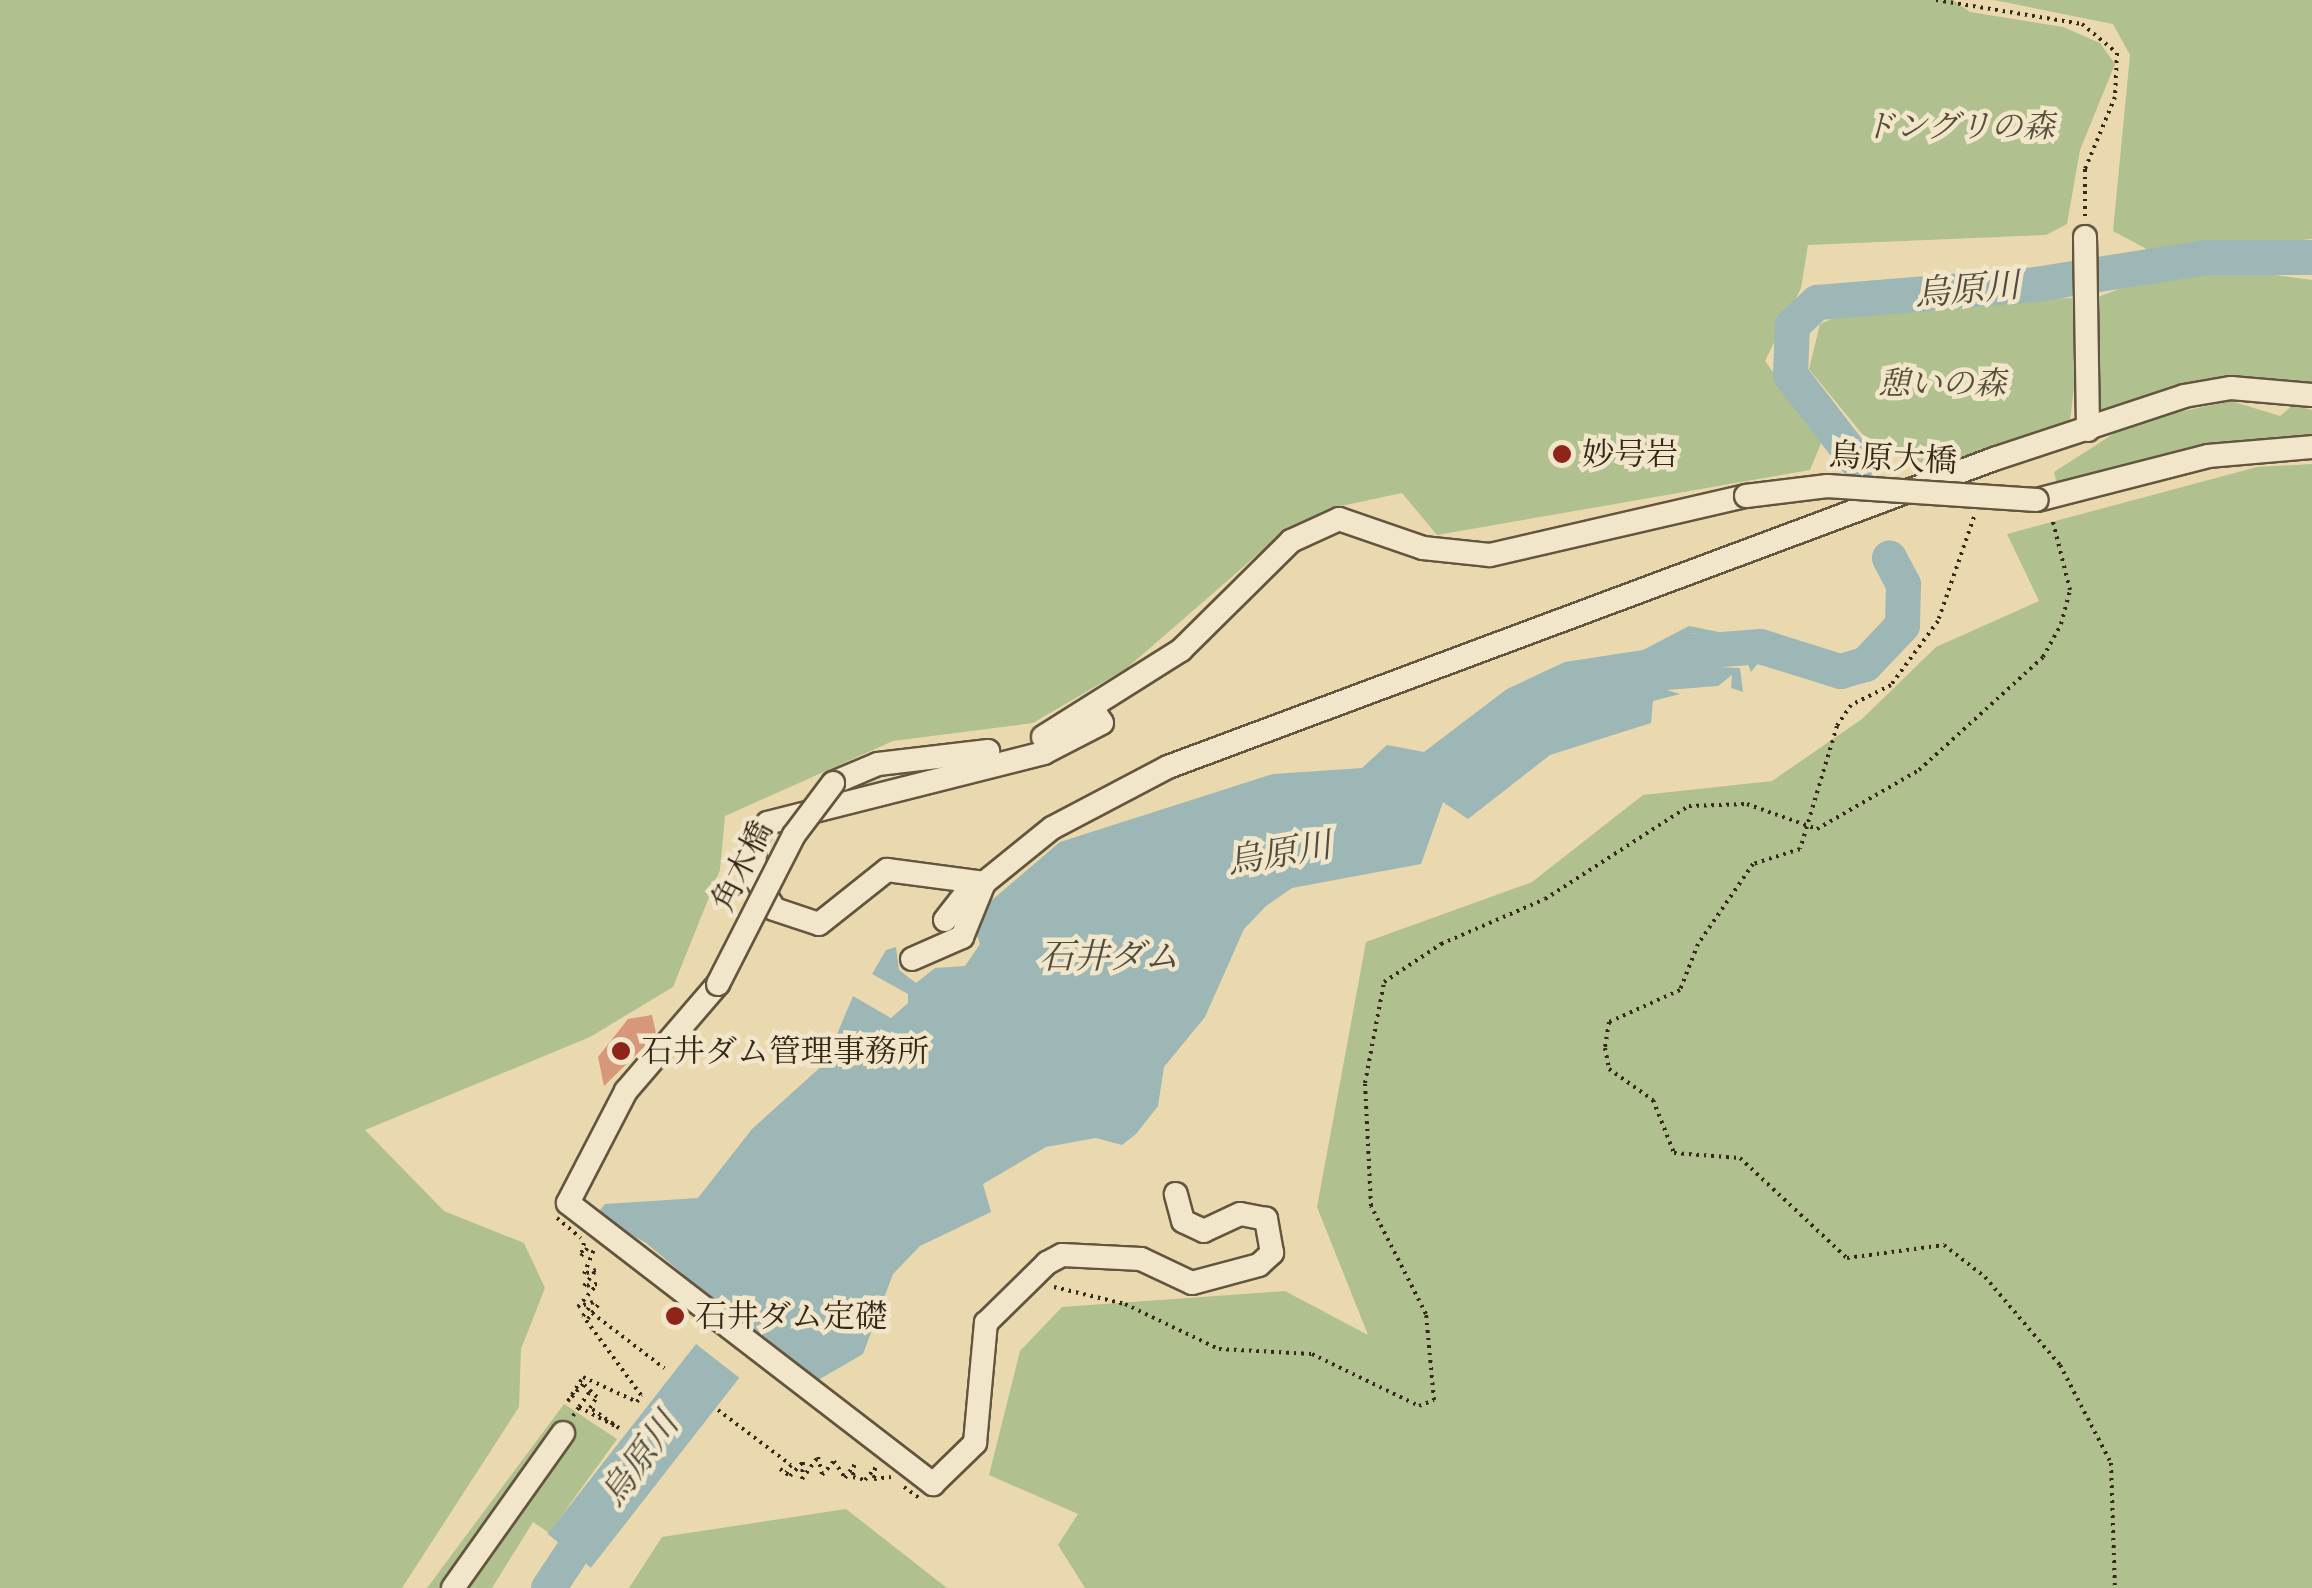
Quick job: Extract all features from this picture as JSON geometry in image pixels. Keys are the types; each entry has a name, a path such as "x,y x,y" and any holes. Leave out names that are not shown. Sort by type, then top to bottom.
{"street":[{"path":"2085,237 2083,368 2088,430"},
{"path":"945,920 978,882 1052,828 1168,767 2088,430 2231,388 2312,396"},
{"name":"烏原大橋","path":"1094,710 1181,650 1316,527 1361,520 1462,555 1520,550 1746,496 1827,486 2043,499 2208,456 2312,447"},
{"path":"978,882 903,867 873,878 834,918 808,923 774,908 755,877 754,840 788,813 884,797 931,778 1044,752 1102,723 1094,710"},
{"name":"角木橋","path":"1094,710 1037,740 858,771 833,783 794,834 718,984 626,1091 568,1203 933,1484 975,1443 986,1323 1046,1264 1062,1255 1141,1258 1192,1282 1260,1265 1272,1253 1266,1219 1240,1214 1204,1231 1183,1221 1176,1194"},
{"path":"912,959 962,936 978,882"},
{"path":"454,1588 563,1433"}],"path":[{"path":"1936,0 2082,24 2116,53 2118,86 2085,168 2085,237"},
{"path":"1046,1290 1105,1296 1219,1350 1312,1354 1419,1406 1434,1400 1426,1314 1371,1206 1366,1083 1384,982 1440,944 1546,899 1689,806 1747,804 1811,828 1918,770 2043,657 2070,590 2043,499"},
{"path":"1984,504 1964,529 1959,573 1938,622 1891,684 1851,705 1837,726 1811,828 1800,850 1753,864 1735,883 1680,990 1609,1022 1609,1069 1653,1100 1674,1153 1740,1158 1847,1258 1944,1245 1985,1278 2060,1364 2111,1463 2115,1588"},
{"path":"562,1228 577,1242 589,1237 582,1256 597,1244 584,1262 597,1257 584,1286 598,1284 578,1307 593,1302 590,1316 641,1395 638,1402 583,1376 568,1402 583,1384 591,1390"},
{"path":"590,1316 598,1305"},
{"path":"590,1316 664,1368"},
{"path":"579,1406 619,1428 590,1408 591,1390"},
{"path":"563,1433 591,1390"},
{"path":"718,1410 791,1466"},
{"path":"786,1473 797,1457"},
{"path":"786,1473 802,1462 802,1479 818,1457 822,1474 834,1460 844,1478 854,1464 853,1477 865,1480 875,1468 874,1479 886,1484"},
{"path":"780,1468 786,1473"},
{"path":"904,1492 918,1502"}],"green space":[{"name":"ドングリの森","path":"0,0 1953,0 1970,12 2063,27 2100,43 2115,64 2080,150 2067,224 2046,235 1808,245 1801,288 1765,361 1822,441 1810,470 1437,535 1402,493 1341,506 1279,536 1127,668 1033,723 893,741 725,816 720,870 673,987 590,1037 365,1130 444,1211 524,1243 545,1288 521,1349 519,1407 402,1588 0,1588"},
{"path":"1994,0 2312,0 2312,239 2156,254 2113,231 2130,55 2113,24"},
{"name":"憩いの森","path":"2251,272 2312,280 2312,385 2239,380 2101,413 2077,360 2070,422 1942,468 1876,451 1809,369 1820,324 1838,316 1959,299 2095,298 2159,274"},
{"path":"2231,401 2280,416 2293,405 2312,410 2312,439 2197,446 2058,489 2054,472 2132,422"},
{"path":"2312,464 2312,1588 1085,1588 1058,1545 1078,1514 989,1475 1020,1351 1062,1307 1285,1291 1368,1335 1317,1207 1366,942 1532,882 1643,795 1772,781 1862,719 1936,647 2039,601 2007,534 2257,467"},
{"path":"564,1404 617,1439 549,1533 533,1522 492,1588 427,1588"},
{"path":"846,1509 947,1588 629,1588 662,1537"}],"water":[{"name":"石井ダム","path":"1689,626 1758,640 1752,651 1763,657 1751,672 1745,657 1732,659 1742,644 1692,633 1725,651 1696,663 1681,648 1674,665 1740,668 1743,692 1731,688 1732,675 1718,686 1667,690 1680,694 1653,701 1651,723 1550,755 1468,819 1443,802 1421,864 1292,888 1266,906 1244,929 1205,1017 1164,1067 1158,1106 1136,1134 1122,1145 1096,1138 1046,1147 983,1184 991,1212 920,1246 893,1274 863,1354 813,1383 646,1243 596,1215 605,1204 698,1198 752,1129 825,1063 853,996 891,1018 908,1003 908,994 872,974 886,950 896,947 899,970 916,983 935,968 965,966 980,944 971,918 1060,842 1273,774 1362,768 1387,745 1424,752 1507,689 1565,662 1643,650"},
{"path":"696,1344 739,1378 591,1568 548,1534"}],"building":[{"name":"石井ダム管理事務所","path":"652,1015 656,1033 643,1036 645,1046 604,1086 598,1057 628,1019"}],"waterway":[{"name":"烏原川","path":"1859,464 1790,374 1792,325 1817,302 2035,284 2205,257 2312,257"},
{"name":"烏原川","path":"1637,676 1696,651 1760,646 1840,671 1865,664 1902,625 1903,584 1889,558"},
{"name":"烏原川","path":"548,1588 583,1535"}],"place":[{"name":"妙号岩","path":"1562,454"},
{"name":"石井ダム管理事務所","path":"621,1051"},
{"name":"石井ダム定礎","path":"675,1316"}]}
